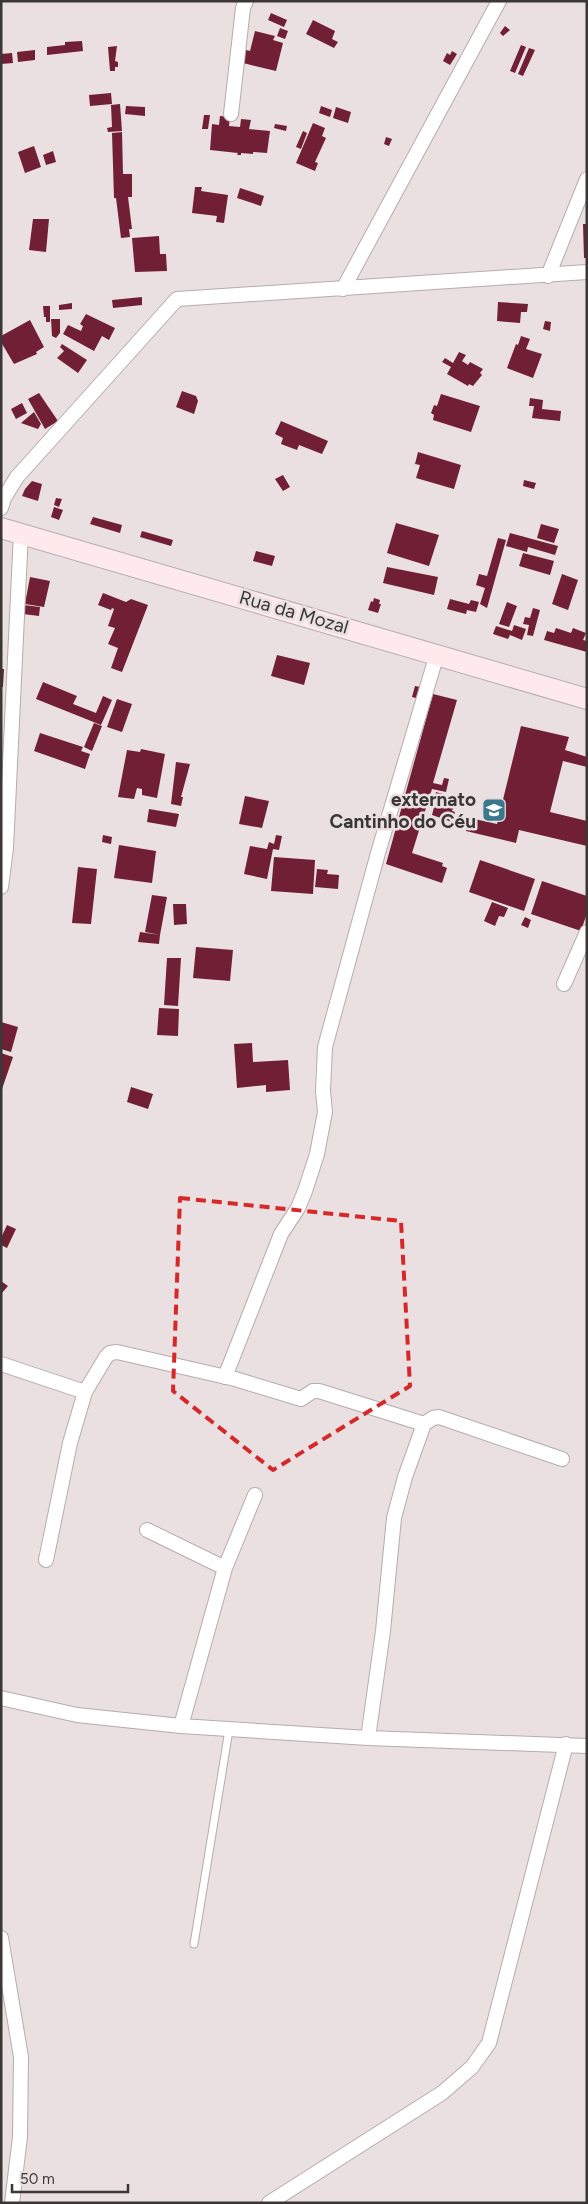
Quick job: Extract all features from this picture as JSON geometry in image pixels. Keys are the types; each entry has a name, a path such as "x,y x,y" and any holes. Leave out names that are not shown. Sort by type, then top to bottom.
{"main road":[{"name":"Rua da Mozal","path":"11,530 587,698"}],"street":[{"path":"232,114 243,8 246,1"},
{"path":"343,289 499,1"},
{"path":"548,276 587,178"},
{"path":"1,508 4,498 18,476 177,299 587,272"},
{"path":"1,887 6,848 11,530"},
{"path":"225,1377 281,1234 298,1208 317,1154 325,1112 323,1091 325,1047 378,853 437,654"},
{"path":"564,984 587,932"},
{"path":"46,1560 70,1443 85,1392 110,1353 117,1352 225,1377 301,1400 313,1391 319,1391 424,1424"},
{"path":"1,1364 85,1392"},
{"path":"368,1738 383,1631 394,1518 405,1477 424,1424 433,1418 439,1417 562,1459"},
{"path":"181,1726 225,1568 255,1495"},
{"path":"147,1530 225,1568"},
{"path":"1,1698 78,1715 229,1730 368,1738 587,1746"},
{"path":"269,2203 442,2093 472,2067 489,2043 566,1744"},
{"path":"1,1938 21,2057 20,2137 12,2203"}],"lane":[{"path":"194,1944 229,1730"}],"highlighted area":[{"path":"180,1198 401,1221 410,1386 273,1470 173,1391"}],"building":[{"path":"271,13 287,20 284,27 268,20"},
{"path":"313,20 335,31 332,39 338,42 334,48 306,34"},
{"path":"505,26 510,30 503,36 500,33"},
{"path":"280,28 288,31 285,39 277,36"},
{"path":"255,31 275,36 273,40 283,43 276,71 243,63 246,50 250,51"},
{"path":"82,41 83,51 47,55 47,47 65,45 65,42"},
{"path":"521,45 526,47 515,73 510,71"},
{"path":"117,46 115,61 118,62 118,67 115,67 115,71 110,71 108,47"},
{"path":"529,48 535,50 523,76 518,74"},
{"path":"35,50 35,60 18,62 17,52"},
{"path":"452,51 457,54 450,65 443,61 447,53 450,55"},
{"path":"12,53 13,63 1,64 1,54"},
{"path":"111,93 112,104 90,106 89,95"},
{"path":"120,104 122,131 108,132 107,128 112,127 111,105"},
{"path":"126,106 145,107 145,116 125,114"},
{"path":"321,106 332,110 330,117 319,113"},
{"path":"336,107 351,112 348,123 333,118"},
{"path":"204,115 210,115 208,129 202,129"},
{"path":"220,116 230,117 229,126 240,127 241,119 251,120 249,129 270,131 267,153 253,152 253,154 241,153 241,155 237,155 238,153 210,150 212,124 219,125"},
{"path":"313,123 325,128 322,136 326,138 315,162 318,163 315,171 296,163"},
{"path":"275,124 287,126 286,131 274,128"},
{"path":"303,131 307,133 301,149 296,147"},
{"path":"122,132 123,174 132,174 132,197 128,197 132,229 129,229 130,237 121,238 116,198 114,198 112,133"},
{"path":"386,137 392,139 389,146 384,144"},
{"path":"34,146 41,167 25,173 18,152"},
{"path":"53,151 56,162 46,165 43,155"},
{"path":"195,187 202,187 201,191 228,195 224,223 216,222 217,216 192,213"},
{"path":"240,188 264,196 261,206 237,198"},
{"path":"33,219 49,219 46,252 29,250"},
{"path":"583,224 587,224 587,258 584,258"},
{"path":"159,236 160,254 166,254 167,271 135,272 132,238"},
{"path":"142,297 142,305 113,308 112,300"},
{"path":"498,302 528,304 527,312 521,312 520,323 497,321"},
{"path":"72,303 72,309 59,310 59,305"},
{"path":"43,306 50,306 50,322 46,322"},
{"path":"86,314 115,328 109,340 102,336 94,351 63,334 68,325 81,331 83,326 80,324"},
{"path":"51,319 60,319 60,333 56,338 52,336"},
{"path":"30,320 44,347 36,352 37,354 14,364 1,342 1,336"},
{"path":"545,321 551,322 550,331 543,329"},
{"path":"521,336 530,339 526,349 542,354 533,378 507,368"},
{"path":"62,344 87,360 78,373 57,358 64,351 60,347"},
{"path":"459,352 466,355 462,361 468,365 470,362 483,369 480,373 482,375 473,386 469,384 468,386 447,374 451,367 442,362 445,358 453,363"},
{"path":"182,391 196,396 198,401 194,414 176,407"},
{"path":"39,393 58,421 45,429 28,399"},
{"path":"441,394 480,406 471,432 433,420 434,415 431,413 434,405 437,406"},
{"path":"530,398 543,400 542,409 561,411 560,421 532,418 534,406 529,406"},
{"path":"22,403 27,413 16,419 11,409"},
{"path":"34,412 41,424 38,429 21,423"},
{"path":"281,421 328,441 322,454 299,445 297,450 281,444 283,438 275,434"},
{"path":"418,452 461,465 454,489 416,478 420,465 415,464"},
{"path":"283,475 290,487 283,491 275,479"},
{"path":"524,480 536,483 534,489 523,486"},
{"path":"32,481 42,484 38,501 22,496"},
{"path":"56,498 62,499 59,507 54,505"},
{"path":"54,507 63,510 59,520 51,517"},
{"path":"93,517 122,525 120,533 90,524"},
{"path":"396,523 439,535 429,566 387,553"},
{"path":"541,524 559,529 554,543 537,538"},
{"path":"142,531 173,540 171,546 140,537"},
{"path":"510,533 558,546 555,555 528,547 527,552 506,546"},
{"path":"498,538 506,540 487,608 480,604 485,588 476,585 479,574 487,576"},
{"path":"256,551 275,556 272,566 253,561"},
{"path":"523,553 554,561 550,575 519,566"},
{"path":"387,567 438,577 434,595 383,583"},
{"path":"562,574 578,580 568,610 552,604"},
{"path":"30,577 50,581 44,607 25,604"},
{"path":"103,593 126,602 131,599 148,605 122,672 111,668 118,648 108,644 115,628 108,626 114,609 112,608 111,610 98,605"},
{"path":"374,598 380,600 379,604 381,604 378,613 368,610"},
{"path":"450,599 469,604 471,600 479,602 476,612 467,610 466,614 447,609"},
{"path":"507,602 517,606 509,627 499,624"},
{"path":"24,605 40,607 39,616 23,614"},
{"path":"533,608 540,610 533,636 527,635 529,625 523,624 525,617 530,618"},
{"path":"514,625 526,629 522,640 510,635 508,639 493,634 496,626 512,631"},
{"path":"556,628 571,633 573,628 586,633 583,640 587,641 587,652 544,640 547,631 554,633"},
{"path":"277,655 310,663 304,685 271,676"},
{"path":"1,669 4,669 3,687 1,687"},
{"path":"43,682 77,696 73,704 96,713 103,696 112,700 101,725 36,699"},
{"path":"415,686 420,687 416,698 412,697"},
{"path":"433,694 457,700 433,783 442,785 444,778 449,779 446,792 432,789 412,853 443,863 442,866 447,868 442,883 386,864"},
{"path":"117,699 132,704 122,732 107,727"},
{"path":"94,723 102,726 92,751 84,747"},
{"path":"521,726 569,737 565,750 587,757 587,767 563,761 550,812 587,821 587,846 519,830 516,843 466,831 470,818 497,824"},
{"path":"40,733 83,747 81,751 90,754 85,769 34,751"},
{"path":"141,749 165,754 157,798 142,795 142,789 137,788 134,799 118,797 127,750 140,752"},
{"path":"176,762 190,764 181,797 183,797 181,806 171,804"},
{"path":"436,792 456,798 452,811 455,812 452,822 432,815 434,807 432,806"},
{"path":"245,796 269,801 262,828 239,824"},
{"path":"149,809 179,814 176,827 147,822"},
{"path":"103,835 112,837 111,844 102,842"},
{"path":"276,835 282,836 279,850 273,849 267,879 244,874 250,846 267,849 269,842 274,844"},
{"path":"119,845 156,851 152,883 114,878"},
{"path":"274,857 315,860 313,894 271,891"},
{"path":"480,860 535,879 524,911 469,892"},
{"path":"78,867 97,869 91,924 72,923"},
{"path":"317,869 328,870 327,874 339,875 338,889 315,887"},
{"path":"542,881 587,896 587,913 581,931 531,914"},
{"path":"152,895 167,897 160,935 145,932"},
{"path":"492,902 508,908 504,917 499,916 495,926 484,921"},
{"path":"173,904 186,904 187,924 174,925"},
{"path":"525,917 531,920 528,928 521,925"},
{"path":"140,932 160,935 159,944 138,942"},
{"path":"196,947 233,950 230,981 193,978"},
{"path":"167,958 181,958 178,1006 164,1005"},
{"path":"159,1008 179,1009 178,1036 157,1035"},
{"path":"1,1022 18,1027 11,1052 1,1049"},
{"path":"252,1043 253,1062 288,1060 290,1090 266,1092 266,1085 237,1088 234,1044"},
{"path":"1,1053 13,1057 2,1089 1,1089"},
{"path":"131,1087 153,1094 148,1109 127,1102"},
{"path":"7,1225 16,1229 7,1248 1,1245 1,1238"},
{"path":"1,1281 8,1286 1,1294"}],"place":[{"name":"externato Cantinho do Céu","path":"494,810"}]}
